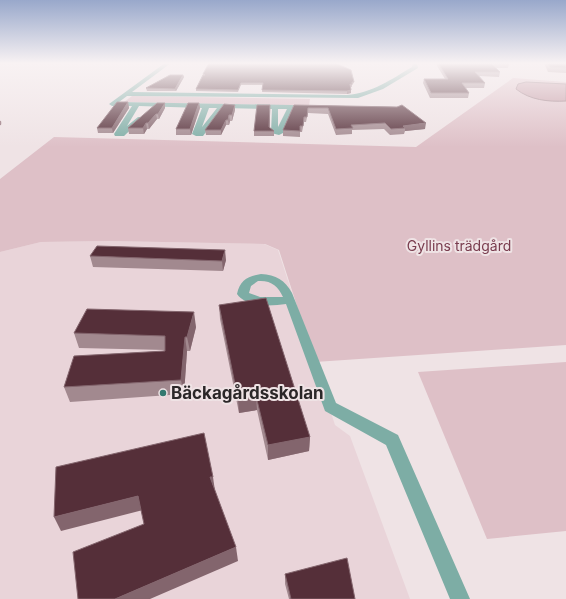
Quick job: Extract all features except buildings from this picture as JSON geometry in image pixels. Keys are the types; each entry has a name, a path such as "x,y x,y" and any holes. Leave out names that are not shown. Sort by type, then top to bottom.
{"street":[{"path":"130,91 112,104 291,107 369,93 373,91"},
{"path":"126,94 317,103"},
{"path":"137,104 118,134 121,134 155,105"},
{"path":"206,106 196,134 200,134 222,106"},
{"path":"275,107 275,133 279,133 291,107"},
{"path":"290,300 330,407 392,440 460,599"}],"shaded area":[{"path":"518,91 566,91 566,101 540,100"},
{"name":"Bäckagårdsskolan","path":"108,241 264,244 278,250 335,425 350,436 410,599 0,599 0,252 41,242"}],"green space":[{"name":"Gyllins trädgård","path":"495,91 566,91 566,345 315,362 279,250 265,244 108,241 41,242 0,252 0,179 54,137 416,147"},
{"path":"132,96 310,99 309,106 124,102"},
{"path":"566,362 566,531 487,539 418,372"}],"place":[{"name":"Bäckagårdsskolan","path":"163,393"}]}
